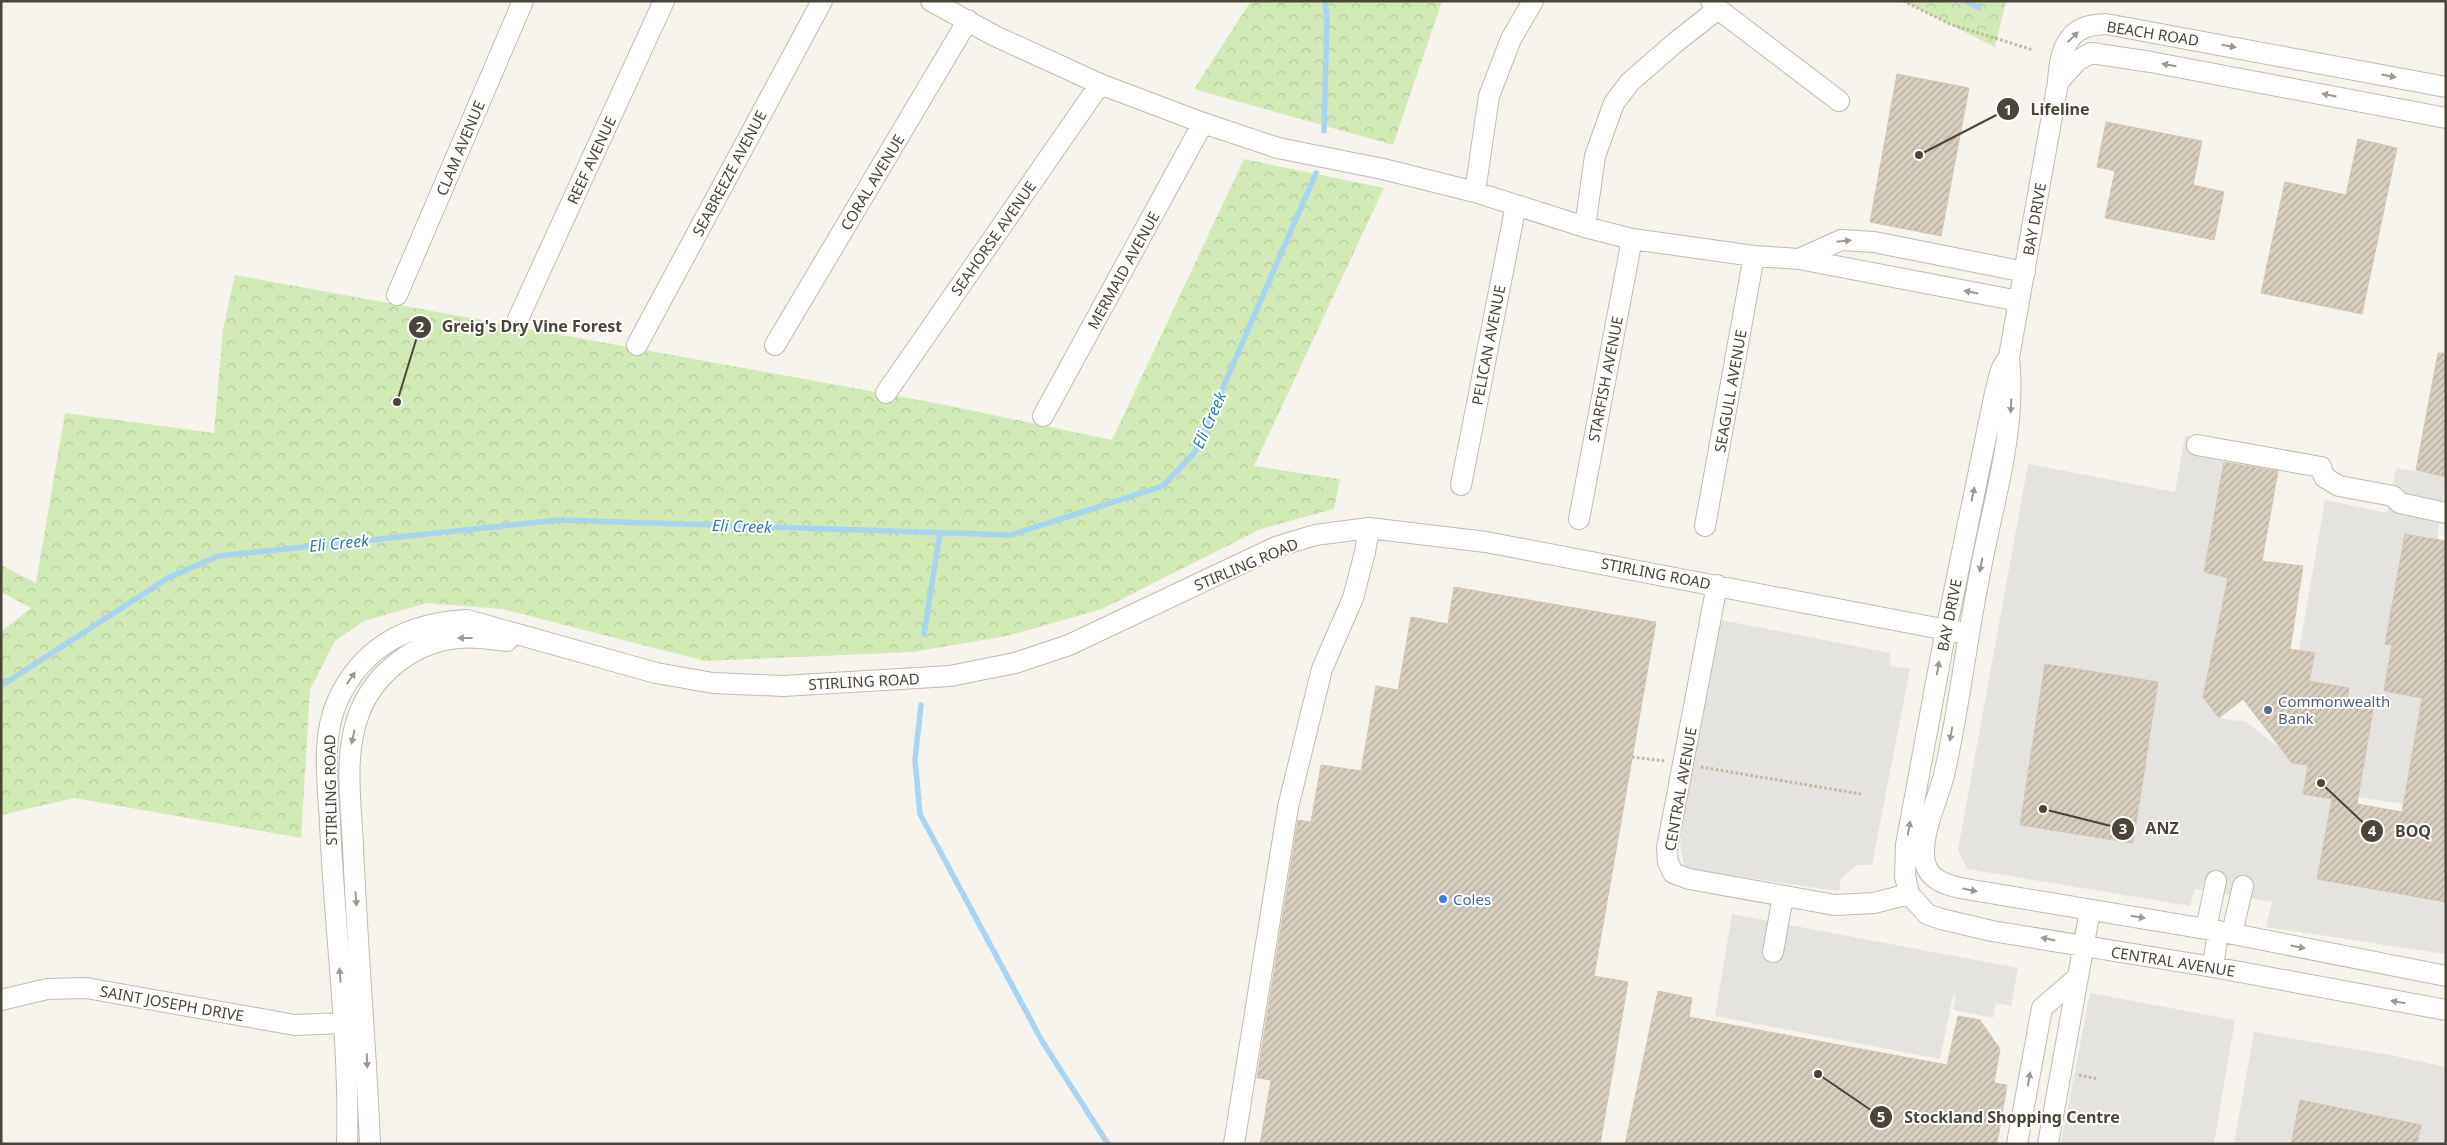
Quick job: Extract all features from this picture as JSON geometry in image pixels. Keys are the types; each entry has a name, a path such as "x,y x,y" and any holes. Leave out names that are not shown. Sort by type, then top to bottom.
{"street":[{"name":"CLAM AVENUE","path":"397,295 523,1"},
{"name":"REEF AVENUE","path":"518,319 664,1"},
{"name":"SEABREEZE AVENUE","path":"637,344 822,1"},
{"path":"931,1 994,36 1100,84 1203,123 1278,148 1383,169 1475,192 1632,240 1754,256 1799,259 2019,301"},
{"path":"1475,192 1489,96 1512,39 1533,1"},
{"path":"1585,227 1596,156 1614,103 1630,82 1676,42 1714,5 1839,101"},
{"name":"CORAL AVENUE","path":"776,344 968,20"},
{"name":"BEACH ROAD","path":"2058,82 2059,62 2068,40 2085,27 2106,24 2446,86"},
{"name":"BEACH ROAD","path":"2058,82 2077,61 2091,53 2151,62 2446,118"},
{"name":"BAY DRIVE","path":"2058,82 2009,357 2012,383 2008,436 1968,634 1943,776 1925,842 1924,858 1928,871 1936,881 1952,887 2090,910"},
{"name":"SEAHORSE AVENUE","path":"886,392 1100,84"},
{"name":"MERMAID AVENUE","path":"1044,416 1203,123"},
{"name":"PELICAN AVENUE","path":"1461,485 1516,204"},
{"name":"STARFISH AVENUE","path":"1579,519 1632,240"},
{"path":"1799,259 1841,240 1874,242 2025,272"},
{"name":"SEAGULL AVENUE","path":"1706,526 1754,256"},
{"name":"BAY DRIVE","path":"1907,885 1906,845 1946,630 1995,393 2001,370 2009,357"},
{"path":"2197,445 2322,467 2324,477 2339,486 2393,496 2400,504 2446,513"},
{"path":"1234,1144 1288,807 1322,669 1353,598 1369,528"},
{"name":"STIRLING ROAD","path":"347,1144 344,1023 333,896 328,764 329,731 336,703 352,676 371,655 390,640 413,628 439,622 467,620 656,674 713,683 783,686 950,676 1015,663 1069,645 1276,547 1314,535 1369,528 1486,542 1968,634"},
{"name":"CENTRAL AVENUE","path":"1716,585 1668,848 1668,862 1672,873 1688,879 1836,905 1857,906 1907,885 1927,914 1942,919 2083,947 2213,967 2446,1010"},
{"name":"STIRLING ROAD","path":"370,1144 350,769 352,740 360,712 381,677 397,662 434,642 459,638 484,639 566,648"},
{"path":"2213,967 2219,931 2216,881"},
{"path":"2219,931 2243,886"},
{"path":"1774,952 1784,896"},
{"path":"2048,1144 2090,910 2219,931 2446,976"},
{"path":"2017,1144 2042,1008 2078,977"},
{"name":"SAINT JOSEPH DRIVE","path":"1,1000 47,989 86,988 295,1024 344,1023"}],"path":[{"path":"1903,1 1950,24 2033,50"},
{"path":"1632,756 1861,794"}],"green space":[{"path":"1251,1 1442,1 1393,145 1194,89"},
{"path":"1903,1 2006,1 1995,47"},
{"path":"1244,159 1384,188 1254,466 1340,479 1334,509 1261,529 1102,609 1007,636 912,652 705,661 502,609 427,603 364,621 335,641 310,690 301,838 74,798 1,815 1,632 31,608 1,592 1,565 36,583 65,413 214,433 223,329 235,275 941,404 1112,440"}],"shaded area":[{"path":"2185,436 2227,445 2204,571 2228,578 2203,697 2219,718 2246,722 2281,749 2292,763 2308,765 2303,794 2332,799 2318,879 2446,902 2446,954 2266,927 2272,902 2195,889 2190,906 1967,869 1958,850 2028,464 2175,492"},
{"path":"2396,468 2446,477 2437,539 2405,534 2385,644 2392,645 2384,691 2422,698 2404,804 2358,797 2373,705 2347,701 2349,688 2309,681 2315,653 2299,651 2325,500 2387,513"},
{"path":"1716,619 1891,653 1890,666 1910,669 1872,865 1857,865 1841,878 1839,891 1685,869 1680,845"},
{"path":"1732,914 2018,968 2011,1006 1996,1003 1993,1018 1953,1010 1956,996 1953,995 1940,1059 1715,1016"},
{"path":"2090,993 2235,1020 2214,1144 2061,1144"},
{"path":"2254,1032 2390,1055 2446,1067 2446,1144 2234,1144"}],"building":[{"path":"1897,74 1969,88 1941,236 1870,222"},
{"path":"2106,122 2202,141 2193,185 2224,192 2214,240 2105,218 2115,171 2097,167"},
{"path":"2358,139 2397,148 2362,314 2261,293 2285,182 2346,195"},
{"path":"2438,353 2446,353 2446,477 2416,470"},
{"path":"2224,462 2278,471 2262,561 2303,566 2290,649 2315,653 2309,681 2349,688 2347,701 2374,704 2357,804 2402,812 2422,698 2384,691 2392,645 2385,644 2405,534 2446,541 2446,902 2317,879 2332,799 2303,794 2308,765 2292,763 2243,699 2219,718 2203,697 2228,578 2204,572"},
{"name":"Coles","path":"1454,587 1656,622 1594,976 1628,982 1600,1144 1260,1144 1271,1080 1257,1078 1298,820 1311,822 1321,765 1361,771 1376,686 1398,690 1411,617 1448,624"},
{"path":"2045,664 2158,682 2133,843 2020,825"},
{"path":"1658,991 1692,998 1689,1017 1947,1065 1958,1016 1980,1020 2000,1049 1994,1083 2007,1085 1997,1144 1625,1144"},
{"path":"2300,1100 2421,1125 2417,1144 2291,1144"}],"waterway":[{"name":"Eli Creek","path":"1324,131 1327,19 1325,1"},
{"path":"1967,1 1979,8"},
{"name":"Eli Creek","path":"1,686 168,578 218,556 560,520 1011,535 1163,486 1195,452 1316,173"},
{"path":"924,634 940,533"},
{"path":"921,705 915,760 920,814 1042,1041 1108,1144"}],"place":[{"name":"Lifeline","path":"1919,155"},
{"name":"Greig's Dry Vine Forest","path":"397,402"},
{"name":"Commonwealth Bank","path":"2268,710"},
{"name":"BOQ","path":"2321,783"},
{"name":"ANZ","path":"2043,809"},
{"name":"Coles","path":"1443,899"},
{"name":"Stockland Shopping Centre","path":"1818,1074"}]}
